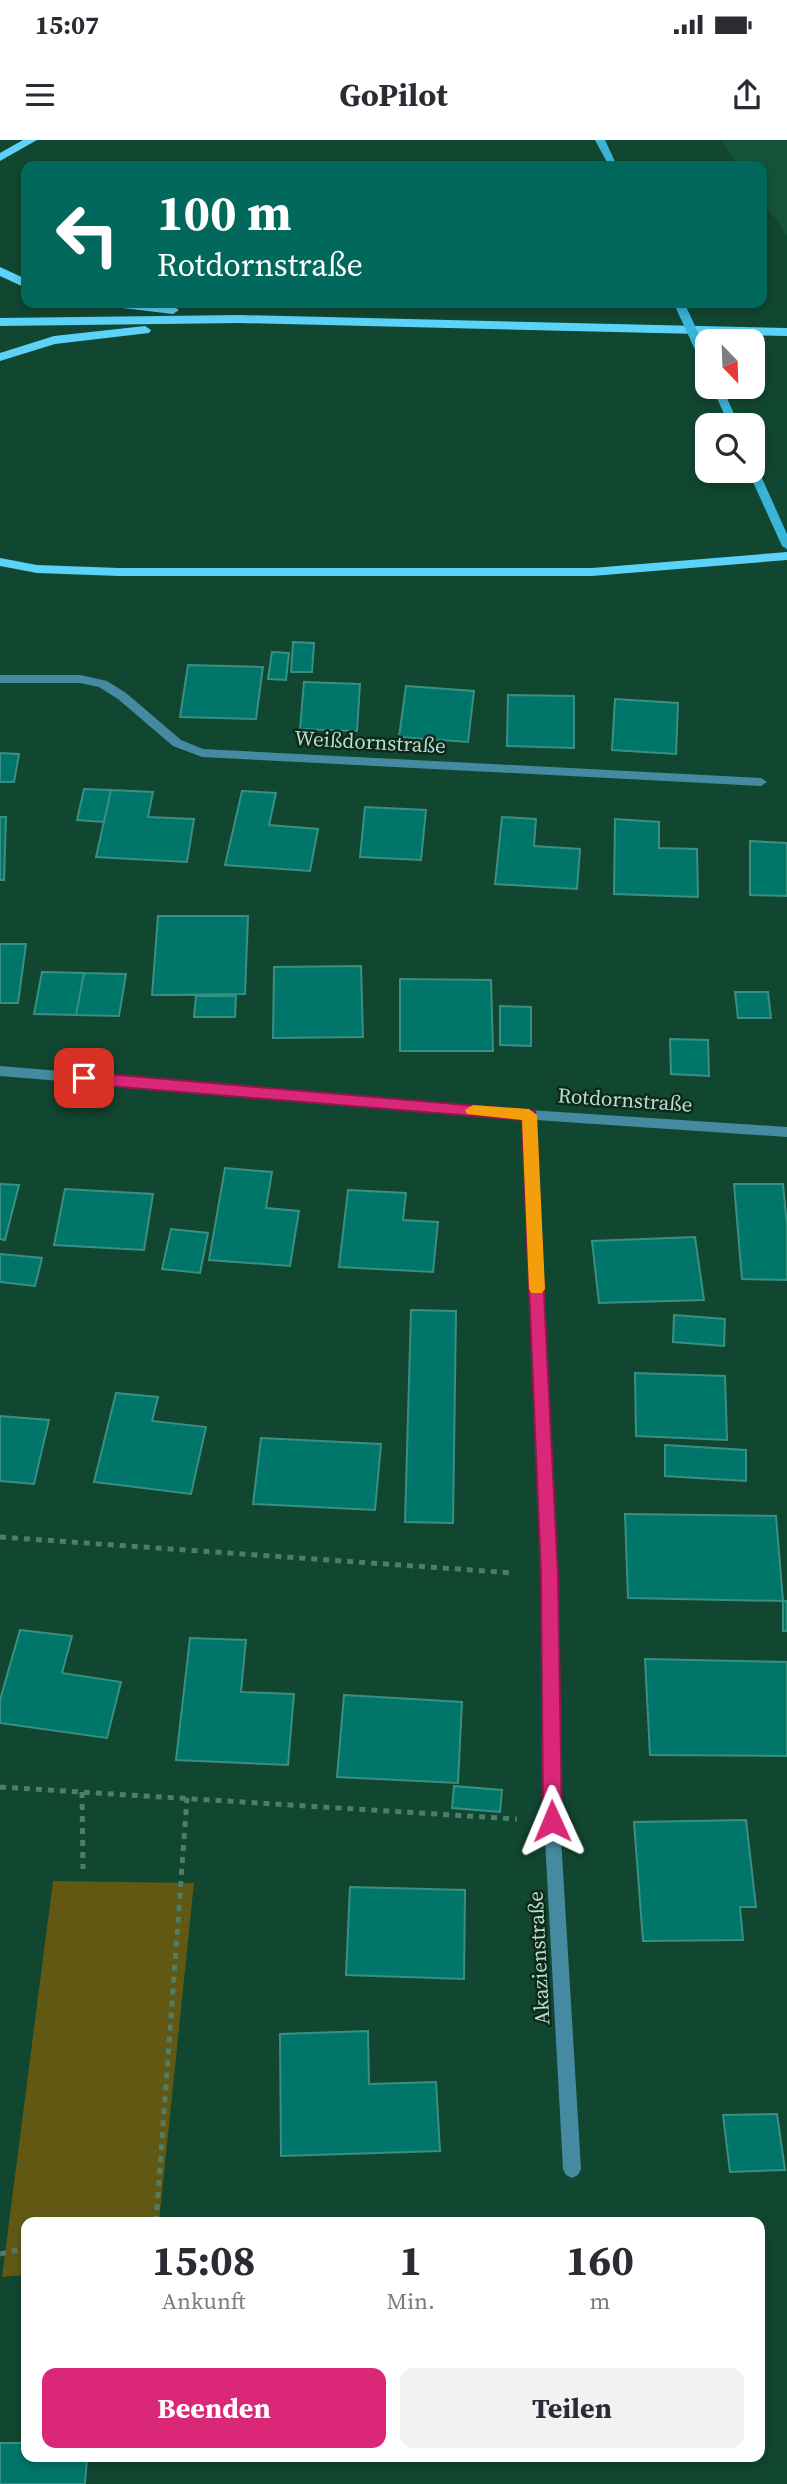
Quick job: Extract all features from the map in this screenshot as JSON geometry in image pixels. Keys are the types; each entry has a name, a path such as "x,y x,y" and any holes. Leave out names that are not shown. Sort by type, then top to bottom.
{"main road":[{"path":"0,158 31,140"},
{"path":"0,271 21,282"},
{"path":"153,308 239,319"},
{"path":"0,357 54,340 239,319"},
{"path":"0,321 239,319 787,332"},
{"path":"0,562 37,569 119,572 592,572 787,556"}],"street":[{"path":"600,140 610,161"},
{"path":"681,308 695,338"},
{"path":"759,483 787,546"},
{"name":"Weißdornstraße","path":"0,679 80,679 103,684 122,696 177,743 202,753 761,782"},
{"name":"Rotdornstraße","path":"0,1071 529,1115 787,1132"},
{"name":"Akazienstraße","path":"529,1115 550,1575 552,1821 572,2169"}],"path":[{"path":"0,1537 550,1575"},
{"path":"0,1787 552,1821"},
{"path":"82,1792 83,1869"},
{"path":"156,2217 187,1798"},
{"path":"0,2254 3,2251 21,2249"}],"shaded area":[{"path":"721,140 787,140 787,236 767,207 767,161 736,161"},
{"path":"53,1881 194,1883 160,2217 21,2217 21,2275 2,2277"}],"building":[{"path":"293,642 314,643 312,672 291,672"},
{"path":"272,652 289,653 286,680 268,679"},
{"path":"188,665 263,667 256,719 180,717"},
{"path":"304,682 360,684 357,731 300,729"},
{"path":"406,686 474,691 468,742 399,737"},
{"path":"508,695 574,696 574,748 507,746"},
{"path":"615,699 678,703 676,754 612,750"},
{"path":"0,753 19,754 14,782 0,782"},
{"path":"84,789 111,790 104,822 77,820"},
{"path":"111,790 153,792 148,817 194,819 187,862 96,857"},
{"path":"242,791 276,793 269,825 318,829 310,871 225,865"},
{"path":"365,807 426,810 421,860 360,857"},
{"path":"0,817 6,817 4,880 0,880"},
{"path":"502,817 536,819 534,846 580,849 577,889 495,884"},
{"path":"615,819 659,822 659,848 697,849 698,897 614,894"},
{"path":"750,841 787,843 787,896 750,895"},
{"path":"158,916 248,916 245,994 152,995"},
{"path":"0,944 26,944 18,1003 0,1003"},
{"path":"361,966 363,1037 273,1038 274,967"},
{"path":"42,972 84,973 76,1015 34,1014"},
{"path":"84,973 126,974 119,1016 76,1015"},
{"path":"400,979 491,980 493,1051 400,1051"},
{"path":"735,992 768,992 771,1018 738,1018"},
{"path":"196,996 236,996 235,1017 194,1017"},
{"path":"500,1006 531,1007 531,1046 500,1045"},
{"path":"670,1039 708,1040 709,1076 671,1074"},
{"path":"225,1168 272,1172 266,1208 299,1211 290,1266 209,1260"},
{"path":"0,1184 19,1185 5,1240 0,1239"},
{"path":"734,1184 783,1184 787,1226 787,1280 742,1279"},
{"path":"65,1189 153,1194 144,1250 54,1245"},
{"path":"348,1190 406,1193 403,1220 438,1222 433,1272 339,1267"},
{"path":"171,1229 208,1233 200,1273 162,1269"},
{"path":"695,1237 704,1300 599,1303 592,1241"},
{"path":"0,1254 42,1258 35,1286 0,1282"},
{"path":"411,1310 456,1311 453,1523 405,1522"},
{"path":"674,1315 725,1319 724,1346 673,1342"},
{"path":"635,1373 725,1376 727,1440 636,1436"},
{"path":"116,1393 158,1397 152,1421 206,1427 191,1494 94,1482"},
{"path":"0,1416 49,1420 34,1484 0,1481"},
{"path":"261,1438 381,1444 375,1510 253,1504"},
{"path":"665,1445 746,1450 746,1481 665,1476"},
{"path":"625,1514 776,1516 783,1601 628,1598"},
{"path":"783,1601 787,1601 787,1631 783,1631"},
{"path":"20,1630 72,1636 62,1673 121,1682 107,1738 0,1723 0,1700"},
{"path":"190,1638 246,1640 241,1692 294,1694 288,1765 176,1760"},
{"path":"645,1659 787,1662 787,1756 650,1755"},
{"path":"344,1695 462,1702 458,1783 337,1777"},
{"path":"454,1786 502,1790 500,1812 452,1808"},
{"path":"746,1820 756,1907 740,1907 743,1940 643,1941 634,1822"},
{"path":"350,1887 465,1890 464,1979 346,1975"},
{"path":"368,2031 369,2084 436,2082 440,2151 281,2156 280,2034"},
{"path":"777,2114 785,2170 730,2172 723,2115"},
{"path":"0,2443 21,2443 21,2462 87,2462 85,2484 0,2484"}],"slow traffic":[{"path":"473,1110 529,1115 537,1289"}],"route":[{"path":"84,1078 529,1115 550,1575 552,1821"}]}
